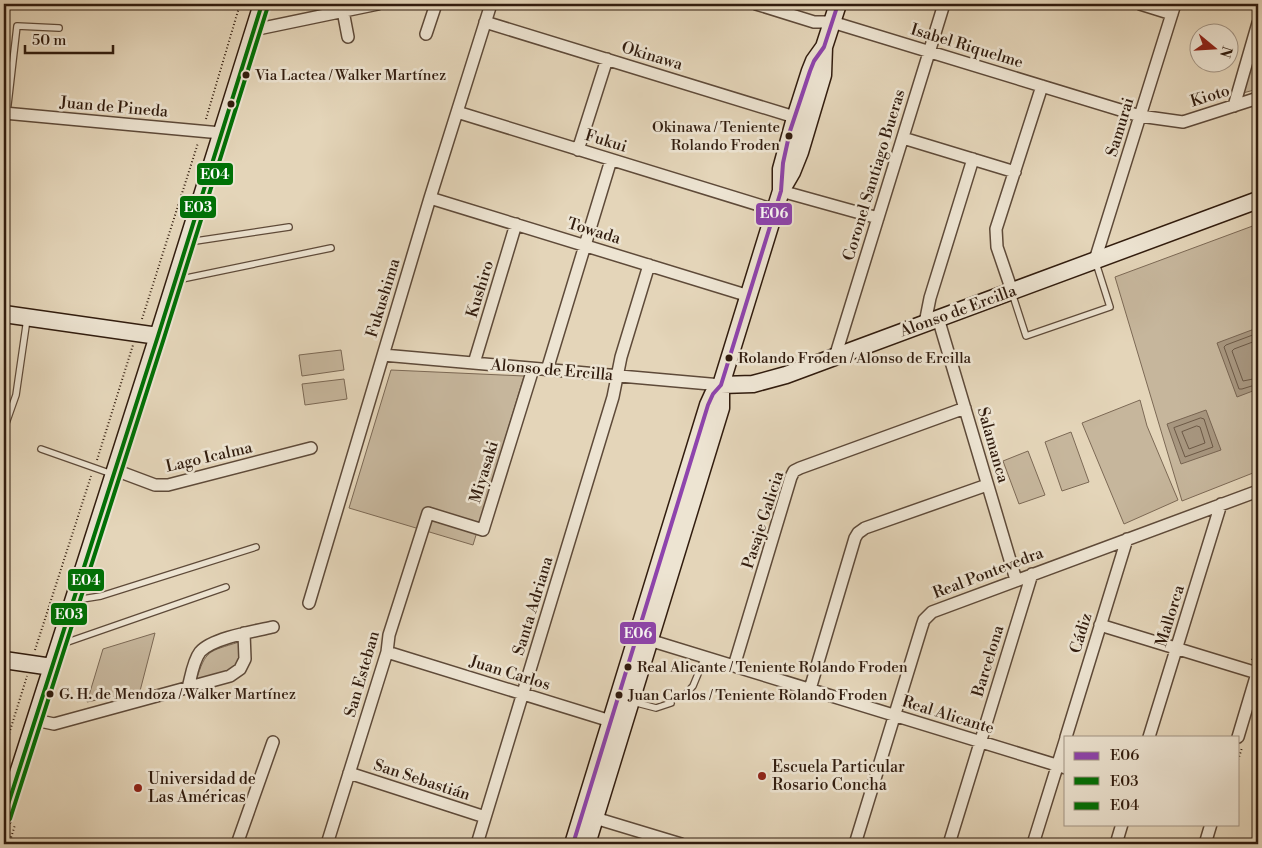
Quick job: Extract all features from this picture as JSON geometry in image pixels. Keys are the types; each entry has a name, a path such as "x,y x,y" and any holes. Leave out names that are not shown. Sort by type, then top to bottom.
{"street":[{"path":"4,815 158,336 262,4"},
{"path":"254,30 343,11 362,5 378,4"},
{"path":"426,34 436,4"},
{"name":"Fukushima","path":"309,603 430,198 491,4"},
{"name":"Isabel Riquelme","path":"756,4 814,22 832,22 1140,116"},
{"path":"573,844 617,723 631,702 721,408 721,385 781,191 781,169 802,119 810,71 814,61 824,47 838,4"},
{"name":"Coronel Santiago Bueras","path":"835,357 944,4"},
{"path":"1140,4 1174,9"},
{"name":"Samurai","path":"1095,260 1174,9"},
{"path":"343,11 348,37"},
{"name":"Okinawa","path":"485,22 802,119"},
{"path":"1234,106 1258,23"},
{"path":"578,150 607,59"},
{"path":"1012,291 998,253 996,235 1042,86"},
{"name":"Kioto","path":"1140,116 1183,122 1258,98"},
{"name":"Fukui","path":"457,112 775,210"},
{"name":"Juan de Pineda","path":"5,113 221,133"},
{"path":"903,138 1015,172"},
{"path":"931,321 930,298 973,159"},
{"path":"547,370 611,160"},
{"path":"781,191 878,218"},
{"name":"Towada","path":"430,198 749,296"},
{"name":"Alonso de Ercilla","path":"383,355 721,385 764,382 1258,200"},
{"name":"Kushiro","path":"474,363 516,224"},
{"name":"Santa Adriana","path":"477,844 613,397 621,357 648,265"},
{"path":"4,314 158,336"},
{"name":"Salamanca","path":"931,321 965,408 1016,580"},
{"name":"Miyasaki","path":"428,513 483,530 532,369"},
{"path":"587,844 595,818 617,723 708,405 721,385"},
{"name":"Pasaje Galicia","path":"734,666 794,471 965,408"},
{"name":"Lago Icalma","path":"114,472 155,485 168,485 311,448"},
{"path":"810,689 858,532 988,485"},
{"name":"Real Pontevedra","path":"855,844 922,626 928,615 936,610 1258,491"},
{"name":"Mallorca","path":"1149,736 1221,504"},
{"name":"San Esteban","path":"328,844 387,652 389,635 428,513"},
{"name":"Cádiz","path":"1067,736 1127,539"},
{"name":"Barcelona","path":"949,844 1032,574"},
{"path":"1100,625 1258,671 1238,736"},
{"path":"188,688 200,652 210,644 244,633 273,627"},
{"path":"35,720 54,724 230,676 240,670 245,659 244,633"},
{"name":"Real Alicante","path":"649,640 1062,766"},
{"name":"Juan Carlos","path":"387,652 617,723"},
{"path":"4,660 52,667"},
{"path":"238,844 273,742"},
{"name":"Cádiz","path":"1033,844 1062,766 1064,752"},
{"name":"San Sebastián","path":"349,774 485,817"},
{"path":"595,818 681,844"},
{"path":"1116,844 1121,826"},
{"path":"1205,844 1210,826"}],"lane":[{"path":"5,113 17,26 59,28"},
{"path":"187,242 289,227"},
{"path":"175,280 330,248"},
{"path":"1012,291 1026,336 1110,307 1095,260"},
{"path":"4,429 16,394 27,317"},
{"path":"42,449 94,468 114,472"},
{"path":"73,601 101,596 256,547"},
{"path":"59,645 226,588"},
{"path":"685,695 693,686 705,657"},
{"path":"631,702 656,708 671,703"}],"path":[{"path":"4,750 202,132 240,4"}],"shaded area":[{"path":"1258,42 1258,89 1239,94"},
{"path":"1258,224 1258,471 1182,501 1115,277"},
{"path":"341,350 344,370 302,376 299,355"},
{"path":"391,370 524,376 473,545 349,508"},
{"path":"344,379 347,399 305,405 302,384"},
{"path":"1140,400 1147,426 1178,500 1124,524 1082,423"},
{"path":"1071,432 1089,482 1062,491 1045,442"},
{"path":"1028,451 1045,495 1019,504 1003,461"},
{"path":"155,633 140,691 87,702 103,649"},
{"path":"239,642 240,661 234,670 196,681 206,657 210,653"}],"water":[{"path":"1257,328 1258,389 1237,397 1217,343"},
{"path":"1206,410 1221,450 1181,464 1167,424"}],"transit line":[{"name":"E03","path":"4,817 262,4"},
{"name":"E06","path":"573,844 708,405 713,394 721,385 781,191 783,163 790,131 810,71 814,61 824,47 838,4"},
{"name":"E04","path":"10,819 268,6"}],"place":[{"name":"Via Lactea / Walker Martínez","path":"246,75"},
{"name":"Okinawa / Teniente Rolando Froden","path":"789,136"},
{"name":"Rolando Froden / Alonso de Ercilla","path":"729,358"},
{"name":"Real Alicante / Teniente Rolando Froden","path":"628,667"},
{"name":"G. H. de Mendoza / Walker Martínez","path":"50,694"},
{"name":"Juan Carlos / Teniente Rolando Froden","path":"619,695"},
{"name":"Escuela Particular Rosario Concha","path":"762,776"},
{"name":"Universidad de Las Américas","path":"138,788"}]}
